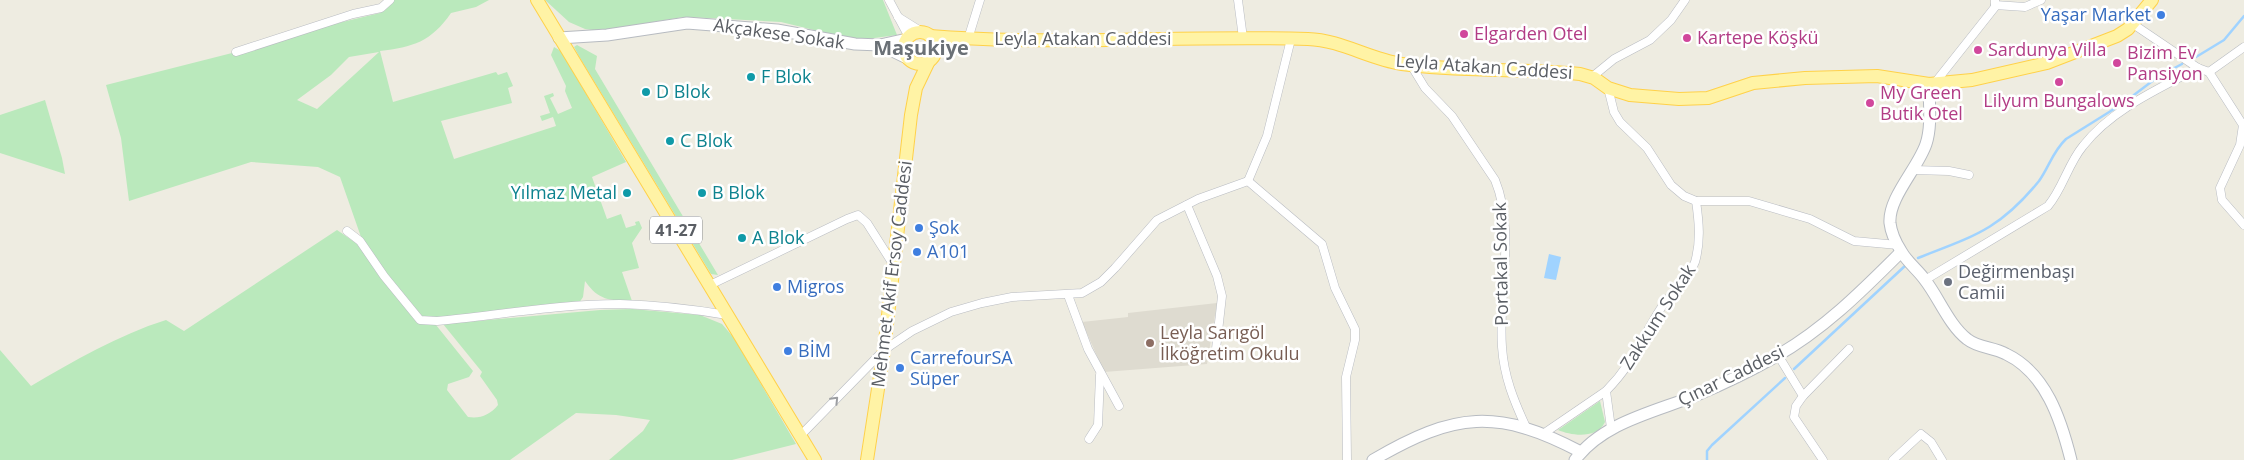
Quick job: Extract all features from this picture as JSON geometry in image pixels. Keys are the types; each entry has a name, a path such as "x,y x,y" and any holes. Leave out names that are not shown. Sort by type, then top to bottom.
{"main road":[{"name":"41-27","path":"537,0 815,460"},
{"name":"Leyla Atakan Caddesi","path":"968,39 1034,41 1243,38 1331,41 1370,56 1411,65 1568,72 1592,77 1608,88 1646,98 1695,99 1708,98 1752,83 1805,78 1877,76 1932,84 1986,78 2047,63 2117,36 2133,24 2152,0"},
{"path":"916,88 911,61 904,49 917,36 968,39"},
{"path":"916,88 932,56 934,41 917,36"},
{"path":"911,61 924,63 947,44 968,39"},
{"name":"Mehmet Akif Ersoy Caddesi","path":"867,460 884,350 916,88"}],"street":[{"path":"236,52 353,14 381,8 390,0"},
{"path":"889,0 897,16 917,36"},
{"path":"968,39 980,0"},
{"path":"1238,0 1243,38"},
{"path":"1592,77 1614,59 1650,40 1667,24 1685,0"},
{"path":"2041,0 2025,7 1995,2 1932,84 1928,135 1924,149 1890,215 1890,223 1899,249 1925,280 1966,339 2006,354 2024,367 2036,379 2050,399 2066,438 2071,460"},
{"path":"897,16 917,36"},
{"name":"Akçakese Sokak","path":"559,38 607,35 673,24 699,23 777,30 841,43 880,45"},
{"path":"2133,24 2198,68 2209,72 2243,125 2240,145 2220,188 2222,200 2244,225"},
{"path":"880,45 917,36"},
{"path":"801,435 884,350 931,321 967,307 1012,297 1082,293 1101,282 1116,268 1157,220 1187,205 1248,181 1267,136 1291,39"},
{"path":"880,45 911,61"},
{"path":"2209,72 2244,47"},
{"name":"Portakal Sokak","path":"1411,65 1425,88 1452,116 1495,180 1499,191 1504,220 1502,310 1504,361 1507,381 1526,427"},
{"path":"1925,280 2048,206 2059,191 2081,148 2099,130 2141,99 2198,68"},
{"path":"1608,88 1614,112 1620,122 1647,148 1670,185 1684,196 1696,201 1749,201 1810,219 1854,240 1899,249"},
{"path":"1913,170 1950,171 1969,175"},
{"path":"1248,181 1322,244 1335,288 1355,329 1355,340 1346,377 1347,460"},
{"name":"Zakkum Sokak","path":"1543,434 1606,391 1629,365 1661,308 1693,267 1700,236 1696,201"},
{"path":"1187,205 1217,276 1222,296 1216,349"},
{"path":"710,285 847,219 858,216 867,223 893,264"},
{"path":"347,231 360,240 384,276 420,320 437,321 582,306 620,304 660,306 727,315"},
{"name":"Çınar Caddesi","path":"1374,460 1419,436 1457,423 1489,421 1526,427 1543,434 1578,456 1590,443 1611,428 1707,391 1778,355 1816,331 1831,319 1899,249"},
{"path":"1068,295 1100,373 1119,406"},
{"path":"1823,460 1794,417 1796,406 1803,396 1849,349"},
{"path":"1778,355 1803,396"},
{"path":"1089,439 1098,425 1100,373"},
{"path":"1606,391 1611,428"},
{"path":"1893,460 1921,434 1931,442 1942,460"}],"shaded area":[{"name":"Leyla Sarıgöl İlköğretim Okulu","path":"1217,303 1207,364 1104,372 1082,322 1128,317 1128,313"}],"green space":[{"path":"394,0 489,0 476,7 451,13 436,31 412,45 380,51 393,102 496,72 498,75 507,72 513,86 508,88 512,103 441,121 454,159 556,126 553,117 542,121 540,116 550,113 544,96 553,93 554,96 550,98 558,114 572,108 565,91 566,86 551,55 554,47 561,51 626,162 592,177 607,219 621,214 626,228 636,225 635,222 639,221 642,228 632,243 639,268 622,272 632,301 600,296 585,281 583,297 579,303 431,318 422,316 389,277 361,237 340,177 318,167 251,162 129,201 121,138 106,85 236,52 239,55 334,24 380,13","holes":["379,52 317,109 297,100 331,75 349,57"]},
{"path":"545,0 883,0 897,35 851,39 781,22 683,17 600,31 585,29 569,22"},
{"path":"577,45 597,56 595,69 718,275 711,274 580,58 574,47"},
{"path":"45,100 65,174 0,153 0,115"},
{"path":"337,230 356,243 417,322 436,325 473,371 469,377 448,384 447,390 468,417 481,417 488,414 498,405 497,400 480,376 482,372 443,324 600,310 632,309 700,315 722,324 734,338 796,444 732,460 609,460 643,431 650,420 616,415 576,413 510,460 0,460 0,350 31,386 97,349 148,326 166,320 184,331"},
{"path":"1600,401 1605,422 1596,431 1590,434 1577,435 1558,430"}],"water":[{"path":"1549,254 1561,257 1556,280 1544,278"}],"waterway":[{"path":"2196,57 2224,40 2244,16"},
{"path":"1918,258 1955,244 1985,230 1998,221 2011,211 2039,181 2066,139 2122,104 2159,76 2182,64"},
{"path":"1794,369 1906,265"},
{"path":"1707,460 1707,451 1712,445 1785,378"}],"place":[{"name":"Yaşar Market","path":"2161,15"},
{"name":"Elgarden Otel","path":"1464,34"},
{"name":"Kartepe Köşkü","path":"1687,38"},
{"name":"Sardunya Villa","path":"1978,50"},
{"name":"Bizim Ev Pansiyon","path":"2117,63"},
{"name":"F Blok","path":"751,77"},
{"name":"Lilyum Bungalows","path":"2059,82"},
{"name":"D Blok","path":"646,92"},
{"name":"My Green Butik Otel","path":"1870,103"},
{"name":"C Blok","path":"670,141"},
{"name":"Yılmaz Metal","path":"627,193"},
{"name":"B Blok","path":"702,193"},
{"name":"Şok","path":"919,228"},
{"name":"A Blok","path":"742,238"},
{"name":"A101","path":"917,252"},
{"name":"Değirmenbaşı Camii","path":"1948,282"},
{"name":"Migros","path":"777,287"},
{"name":"Leyla Sarıgöl İlköğretim Okulu","path":"1150,343"},
{"name":"BİM","path":"788,351"},
{"name":"CarrefourSA Süper","path":"900,368"}],"district":[{"name":"Maşukiye","path":"921,48"}]}
